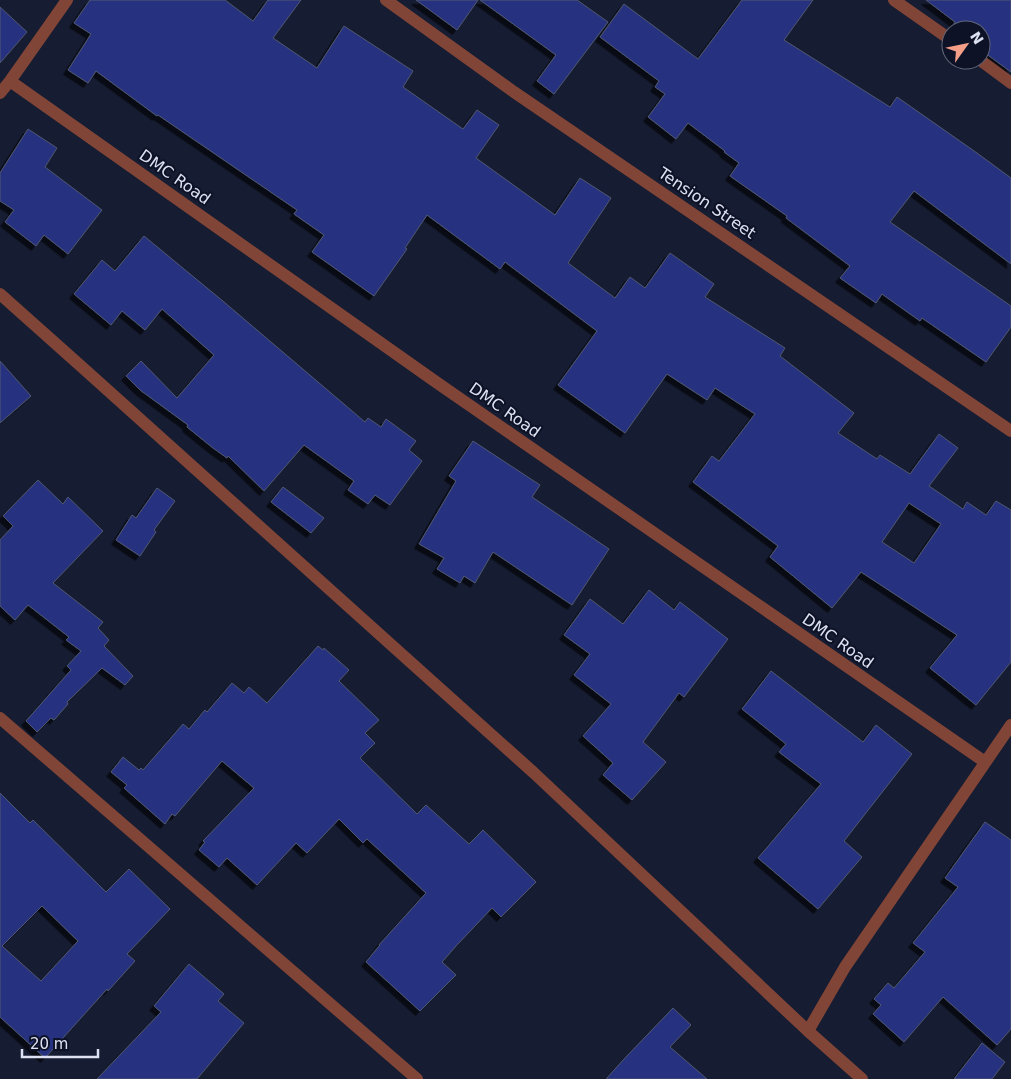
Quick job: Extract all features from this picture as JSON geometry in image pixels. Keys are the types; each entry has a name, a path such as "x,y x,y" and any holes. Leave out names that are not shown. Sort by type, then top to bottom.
{"street":[{"path":"0,93 67,0"},
{"name":"Tension Street","path":"386,0 514,92 1011,430"},
{"path":"894,0 941,33"},
{"path":"991,68 1011,82"},
{"name":"DMC Road","path":"10,80 436,382 985,762"},
{"path":"0,294 534,773 808,1031 862,1079"},
{"path":"0,718 417,1079"},
{"path":"808,1031 845,967 1011,725"}],"building":[{"path":"90,0 225,0 253,21 268,0 301,0 273,38 317,68 344,26 413,71 403,87 463,129 477,110 499,125 476,158 555,215 580,178 611,198 568,263 615,298 630,277 645,288 670,253 714,284 705,297 785,348 780,356 854,413 838,433 877,459 880,455 910,474 939,434 958,448 929,486 963,509 967,502 986,515 996,501 1011,510 1011,662 976,705 930,668 957,635 861,572 832,608 770,557 778,546 693,482 712,456 719,461 755,414 715,388 707,400 667,374 625,433 558,385 597,331 505,262 500,269 427,215 405,248 407,249 374,296 312,252 324,235 294,214 297,210 157,116 96,71 88,83 68,70 91,34 74,23","holes":["909,503 941,524 914,563 882,542"]},
{"path":"416,0 478,0 457,30"},
{"path":"480,0 577,0 608,22 554,94 537,81 556,55"},
{"path":"742,0 813,0 784,40 890,107 897,97 1011,178 1011,264 914,191 890,222 1011,306 1011,327 986,362 922,318 920,321 882,294 876,303 840,278 850,266 786,218 787,216 730,176 739,163 688,123 676,139 648,117 665,94 655,87 659,81 600,37 624,4 698,59"},
{"path":"926,0 1011,0 1011,72 991,57 991,20 952,20"},
{"path":"0,7 27,32 0,63"},
{"path":"28,129 57,148 45,167 102,210 68,254 44,235 36,246 5,222 14,210 0,201 0,173"},
{"path":"144,236 365,422 368,418 381,427 386,419 416,441 409,450 422,461 390,505 375,495 368,504 348,490 354,481 304,445 264,491 228,456 227,458 213,448 187,427 188,425 140,390 126,376 141,361 177,398 214,355 162,309 145,330 122,311 111,325 74,294 102,260 115,271"},
{"path":"0,361 31,396 0,423"},
{"path":"473,441 540,485 532,497 609,549 572,605 493,552 475,583 464,576 460,583 437,569 444,558 419,544 456,481 449,476"},
{"path":"38,480 63,504 68,497 103,531 53,583 103,622 98,628 109,640 104,646 133,676 125,685 102,668 67,702 68,704 54,720 51,718 37,732 26,721 71,670 67,666 81,651 66,640 69,637 28,605 15,620 0,606 0,540 13,526 3,516"},
{"path":"283,487 324,518 311,533 271,502"},
{"path":"157,488 175,501 154,530 156,532 140,556 116,540 132,515 136,518"},
{"path":"649,590 674,610 680,602 728,639 684,697 679,693 643,742 666,762 632,800 603,775 613,763 583,736 611,704 574,675 590,654 564,635 590,599 623,624"},
{"path":"318,646 323,650 324,648 349,670 339,681 379,720 365,733 375,743 360,758 417,814 426,805 469,844 483,830 536,882 501,917 492,908 456,946 442,962 456,975 420,1011 366,962 426,893 367,839 363,843 339,819 307,853 296,843 257,885 227,858 219,867 199,850 205,842 203,841 254,788 222,761 175,816 172,814 165,824 124,788 127,785 111,772 123,757 139,770 141,768 143,770 183,724 189,729 205,710 207,712 232,683 244,693 249,687 267,703"},
{"path":"771,671 863,742 876,725 912,754 844,841 862,857 818,909 758,858 821,784 779,752 786,744 742,709"},
{"path":"0,793 30,823 33,820 106,892 129,869 170,909 127,954 135,961 45,1058 0,1017","holes":["42,906 78,941 41,981 2,946"]},
{"path":"985,822 1011,840 1011,1029 997,1045 943,997 904,1042 873,1014 881,1005 874,999 888,983 894,988 925,952 913,943 958,887 945,878"},
{"path":"189,964 224,994 218,1001 244,1023 197,1079 97,1079 161,1012 154,1006"},
{"path":"673,1008 691,1025 670,1047 707,1079 606,1079 624,1059"},
{"path":"982,1043 1005,1062 992,1079 954,1079"}]}
